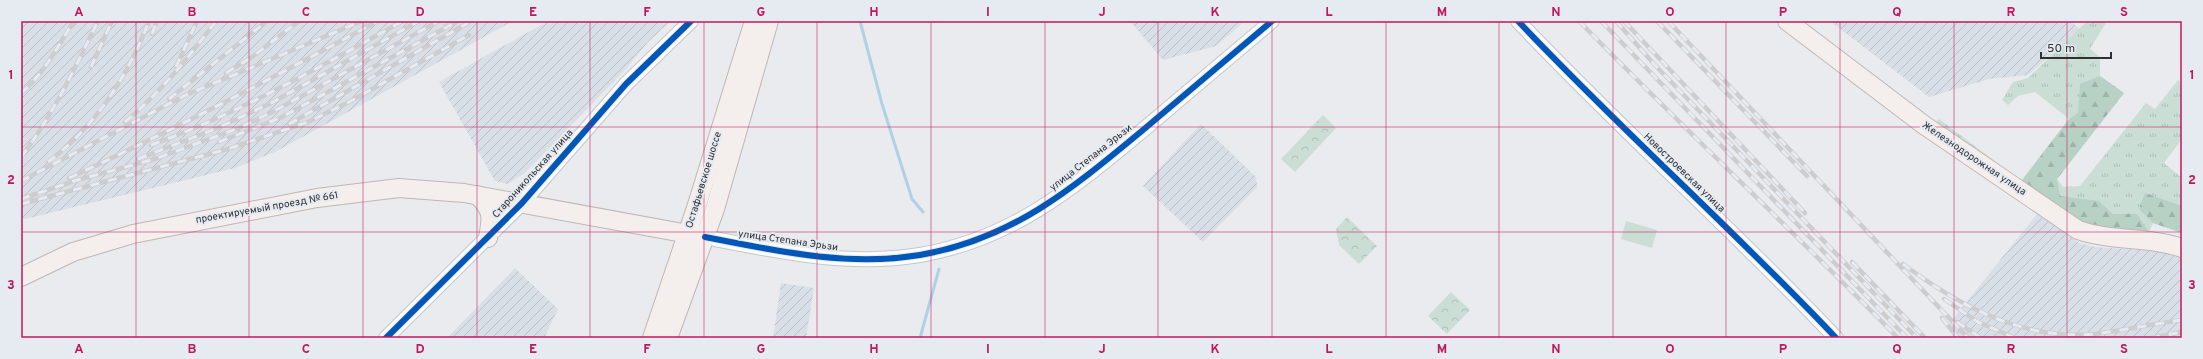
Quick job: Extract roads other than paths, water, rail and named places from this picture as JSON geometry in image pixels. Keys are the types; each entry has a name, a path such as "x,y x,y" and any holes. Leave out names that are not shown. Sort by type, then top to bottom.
{"main road":[{"name":"Остафьевское шоссе","path":"652,338 687,234 754,21"},
{"name":"Остафьевское шоссе","path":"668,338 715,209 769,21"},
{"name":"Железнодорожная улица","path":"1787,21 1924,125 2078,230 2114,239 2155,240 2182,248"},
{"name":"проектируемый проезд № 661","path":"21,277 73,252 133,234 317,198 399,188 477,195 522,203"},
{"path":"477,195 491,212 492,220 488,238"},
{"name":"улица Степана Эрьзи","path":"522,203 705,237"}],"street":[{"name":"Староникольская улица","path":"386,338 522,203 626,84 690,21"},
{"name":"улица Степана Эрьзи","path":"705,237 809,256 865,259 920,255 952,248 999,232 1046,206 1082,181 1272,21"},
{"name":"Новостроевская улица","path":"1518,21 1656,160 1798,298 1836,338"}],"waterway":[{"path":"860,21 882,104 912,199 923,212"},
{"path":"920,338 939,269"}],"railway":[{"path":"21,93 44,68 74,21"},
{"path":"21,157 33,141 53,108 72,74 98,21"},
{"path":"91,67 112,21"},
{"path":"48,162 81,133 108,99 131,61 149,21"},
{"path":"152,34 157,21"},
{"path":"176,67 197,21"},
{"path":"125,122 138,111 174,74 216,21"},
{"path":"169,99 267,21"},
{"path":"226,73 252,57 299,21"},
{"path":"84,148 186,95 362,21"},
{"path":"69,178 225,102 378,21"},
{"path":"151,145 248,104 311,72 403,21"},
{"path":"138,159 220,127 273,102 419,21"},
{"path":"21,199 74,181 155,159 239,128 276,110 439,21"},
{"path":"219,142 280,118 458,21"},
{"path":"1579,21 1898,338"},
{"path":"1601,21 1907,338"},
{"path":"1616,21 1654,64 1917,338"},
{"path":"1624,21 1805,213"},
{"path":"1657,21 1807,176"},
{"path":"1668,21 1968,338"},
{"path":"289,124 468,23"},
{"path":"21,204 228,149 308,122 349,102 469,35"},
{"path":"21,181 88,146"},
{"path":"1852,262 1925,338"},
{"path":"1903,264 1924,279 1969,306 2017,326 2042,332 2068,335 2095,334 2182,320"},
{"path":"1944,299 1978,322 2015,338"},
{"path":"1942,318 1958,338"},
{"path":"1957,322 1981,338"},
{"path":"2151,338 2182,332"}]}
